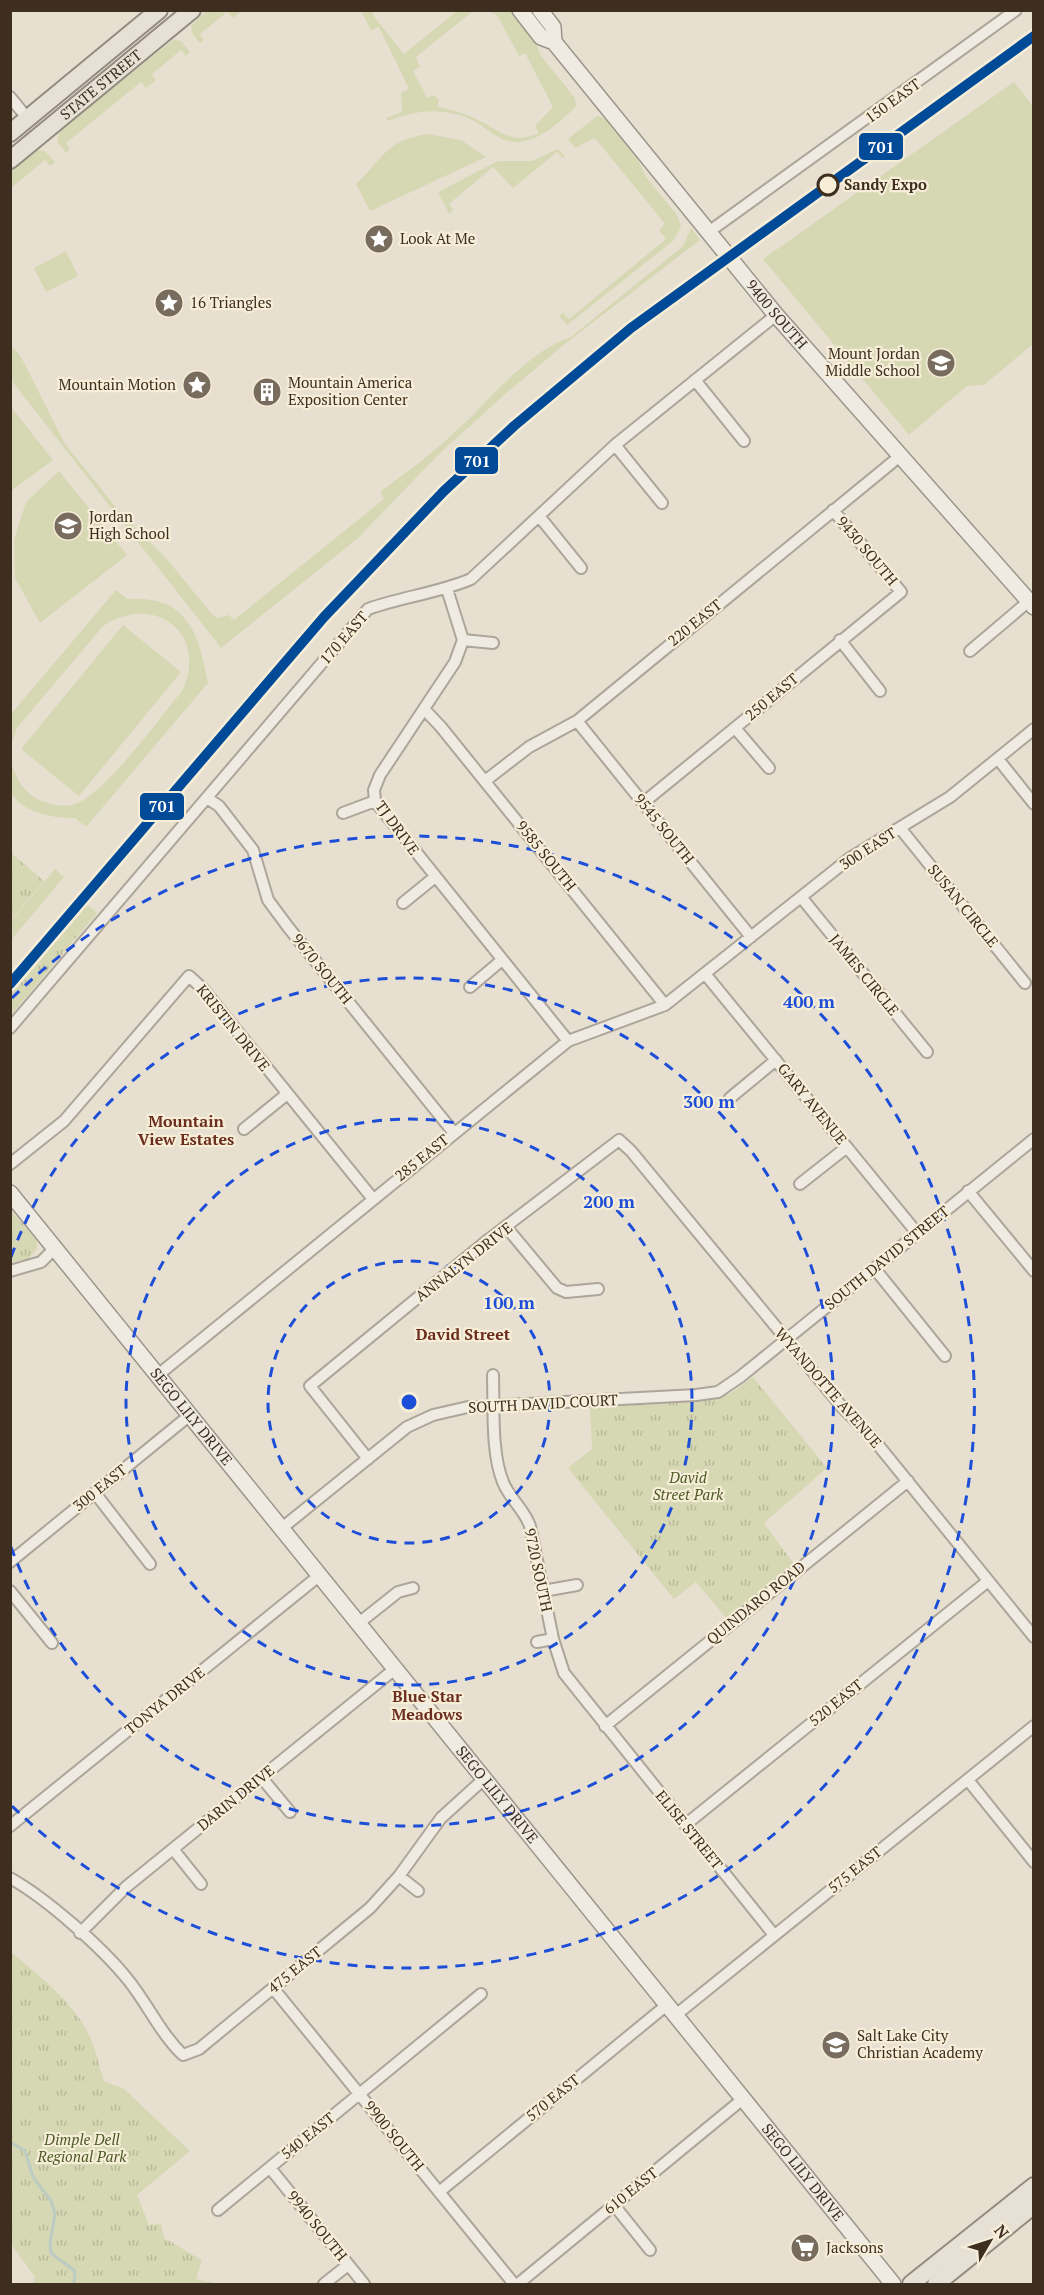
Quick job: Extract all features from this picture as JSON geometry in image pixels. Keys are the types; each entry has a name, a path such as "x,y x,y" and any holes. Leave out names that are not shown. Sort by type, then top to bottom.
{"main road":[{"name":"STATE STREET","path":"10,133 159,10"},
{"name":"STATE STREET","path":"10,160 192,10"},
{"name":"9400 SOUTH","path":"520,10 541,37 554,42 776,315 1031,604"},
{"name":"9400 SOUTH","path":"540,10 553,27 554,42"},
{"name":"SEGO LILY DRIVE","path":"10,1193 894,2284"},
{"path":"911,2284 1034,2186"},
{"path":"936,2284 1034,2205"}],"street":[{"name":"150 EAST","path":"710,231 1016,10"},
{"path":"10,97 28,119"},
{"name":"170 EAST","path":"10,1028 368,609 394,600 447,589 471,579 615,445 776,315"},
{"path":"696,380 744,441"},
{"path":"615,445 662,503"},
{"name":"220 EAST","path":"485,781 529,747 577,721 900,456"},
{"name":"9430 SOUTH","path":"833,510 901,592"},
{"path":"539,516 581,568"},
{"path":"447,589 463,640 493,643"},
{"name":"250 EAST","path":"643,803 901,592"},
{"path":"970,651 1031,604"},
{"name":"TJ DRIVE","path":"463,640 455,662 381,775 374,790 375,801 568,1041"},
{"path":"840,640 880,691"},
{"name":"9585 SOUTH","path":"424,710 485,781 665,1005"},
{"name":"9545 SOUTH","path":"577,721 752,937"},
{"path":"735,728 769,768"},
{"name":"300 EAST","path":"706,975 850,858 950,797 1034,729"},
{"path":"998,759 1034,804"},
{"name":"9670 SOUTH","path":"207,798 219,806 253,850 268,900 454,1133"},
{"path":"343,813 375,801"},
{"name":"SUSAN CIRCLE","path":"900,828 1025,983"},
{"path":"403,903 435,877"},
{"name":"JAMES CIRCLE","path":"801,897 927,1052"},
{"path":"470,987 502,960"},
{"name":"285 EAST","path":"158,1375 568,1041 665,1005 706,975"},
{"name":"GARY AVENUE","path":"706,975 917,1233"},
{"name":"KRISTIN DRIVE","path":"10,1164 64,1120 189,976 203,989 373,1199"},
{"path":"730,1098 776,1060"},
{"path":"243,1129 287,1094"},
{"name":"SOUTH DAVID STREET","path":"741,1377 1034,1139"},
{"name":"ANNALYN DRIVE","path":"368,1459 310,1386 488,1240 507,1228 619,1140"},
{"name":"WYANDOTTE AVENUE","path":"619,1140 631,1151 786,1340 908,1481 1034,1637"},
{"path":"800,1184 847,1147"},
{"path":"968,1191 1034,1271"},
{"path":"507,1228 557,1288 566,1292 598,1289"},
{"path":"10,1271 41,1262 55,1248"},
{"path":"875,1269 945,1356"},
{"name":"9720 SOUTH","path":"493,1375 498,1469 504,1485 526,1516 530,1526 553,1639 564,1673 605,1726"},
{"name":"SOUTH DAVID COURT","path":"368,1459 419,1420 449,1410 696,1395 718,1392 741,1377"},
{"name":"300 EAST","path":"10,1562 190,1415"},
{"path":"282,1528 368,1459"},
{"name":"QUINDARO ROAD","path":"605,1726 908,1481"},
{"path":"95,1493 150,1563"},
{"name":"TONYA DRIVE","path":"10,1827 320,1575"},
{"name":"520 EAST","path":"685,1825 988,1581"},
{"path":"543,1591 577,1585"},
{"path":"359,1623 398,1592 413,1588"},
{"path":"10,1591 52,1643"},
{"path":"537,1642 553,1639"},
{"name":"DARIN DRIVE","path":"80,1933 107,1903 396,1668"},
{"name":"ELISE STREET","path":"605,1726 774,1935"},
{"name":"575 EAST","path":"672,2009 774,1935 1034,1726"},
{"path":"261,1777 290,1812"},
{"name":"475 EAST","path":"80,1933 121,1971 170,2043 183,2055 199,2049 355,1922 399,1876 441,1818 485,1778"},
{"path":"968,1780 1034,1862"},
{"path":"173,1849 201,1884"},
{"path":"399,1876 417,1891"},
{"path":"10,1878 43,1899 80,1933"},
{"name":"9900 SOUTH","path":"273,1988 516,2284"},
{"name":"540 EAST","path":"219,2210 481,1994"},
{"name":"570 EAST","path":"439,2192 672,2009"},
{"name":"610 EAST","path":"516,2284 744,2098"},
{"name":"9940 SOUTH","path":"270,2168 364,2284"},
{"path":"614,2205 650,2250"},
{"path":"324,2284 348,2265"}],"green space":[{"path":"206,11 242,11 233,18 227,12 200,34 204,40 200,43 193,35 191,26"},
{"path":"361,11 376,11 372,14 404,54 457,11 473,11 416,57 420,67 413,71 427,98 434,95 439,100 438,107 470,116 503,133 519,138 539,133 535,126 553,107 525,53 519,56 497,15 488,11 511,11 535,41 541,56 575,98 576,106 542,134 521,142 500,138 470,119 446,112 416,113 388,121 386,118 402,112 401,93 409,89 379,27 371,30"},
{"path":"173,40 181,41 190,52 186,56 181,50 152,74 156,80 146,88 141,82 66,143 70,149 66,153 57,142 60,130"},
{"name":"Mount Jordan Middle School","path":"1014,82 1033,106 1033,344 984,385 967,386 909,435 763,259"},
{"path":"597,116 604,118 637,158 646,177 677,215 681,226 673,241 567,325 559,316 563,313 569,319 666,239 659,230 665,224 595,138 575,148 568,139"},
{"path":"427,134 461,140 486,157 370,211 356,184 393,146 401,141"},
{"path":"558,149 565,156 562,158 557,152 513,188 493,167 449,204 453,210 449,214 438,192 498,161 532,161"},
{"path":"37,150 45,151 55,162 50,166 45,160 11,188 11,170"},
{"path":"691,228 700,240 566,343 504,395 440,453 357,539 221,648 11,380 11,346 20,355 65,444 118,510 166,558 211,613 217,618 229,615 234,620 384,499 380,492 446,440 524,365 555,344 571,337 683,246"},
{"path":"66,251 78,276 46,292 34,268"},
{"path":"11,407 53,460 11,491"},
{"path":"59,471 127,555 40,623 15,578 14,540 26,502"},
{"path":"116,590 127,599 147,599 164,603 177,610 187,620 200,648 208,683 86,827 75,818 39,813 22,805 15,799 10,789 11,763 23,787 38,799 66,806 85,799 115,773 182,691 188,670 188,652 183,636 172,624 158,617 141,614 122,617 103,626 17,728 11,745 11,714"},
{"path":"123,625 181,672 79,796 21,749"},
{"path":"11,853 44,881 11,920"},
{"path":"55,869 64,877 11,940 11,921"},
{"path":"87,904 97,913 11,1015 11,994"},
{"path":"11,1210 37,1241 37,1249 28,1259 11,1262"},
{"name":"David Street Park","path":"753,1377 827,1468 764,1523 794,1564 727,1619 696,1582 674,1599 568,1468 592,1449 590,1408 714,1400 733,1392"},
{"name":"Dimple Dell Regional Park","path":"11,1952 55,1990 75,2013 90,2037 104,2081 124,2089 190,2151 137,2195 149,2225 161,2224 164,2238 202,2260 196,2279 219,2284 33,2284 35,2277 11,2244"}],"waterway":[{"path":"10,2142 25,2151 33,2177 51,2201 55,2214 50,2243 51,2253 75,2271 74,2284"}],"transit line":[{"name":"701","path":"10,984 324,617 444,491 514,426 631,328 1034,36"}],"place":[{"name":"Sandy Expo","path":"828,185"},
{"name":"Look At Me","path":"379,239"},
{"name":"16 Triangles","path":"169,303"},
{"name":"Mount Jordan Middle School","path":"941,363"},
{"name":"Mountain Motion","path":"197,385"},
{"name":"Mountain America Exposition Center","path":"267,392"},
{"name":"Jordan High School","path":"68,526"},
{"name":"Salt Lake City Christian Academy","path":"836,2045"},
{"name":"Jacksons","path":"805,2248"}],"district":[{"name":"Mountain View Estates","path":"186,1130"},
{"name":"David Street","path":"463,1334"},
{"name":"Blue Star Meadows","path":"427,1705"}]}
